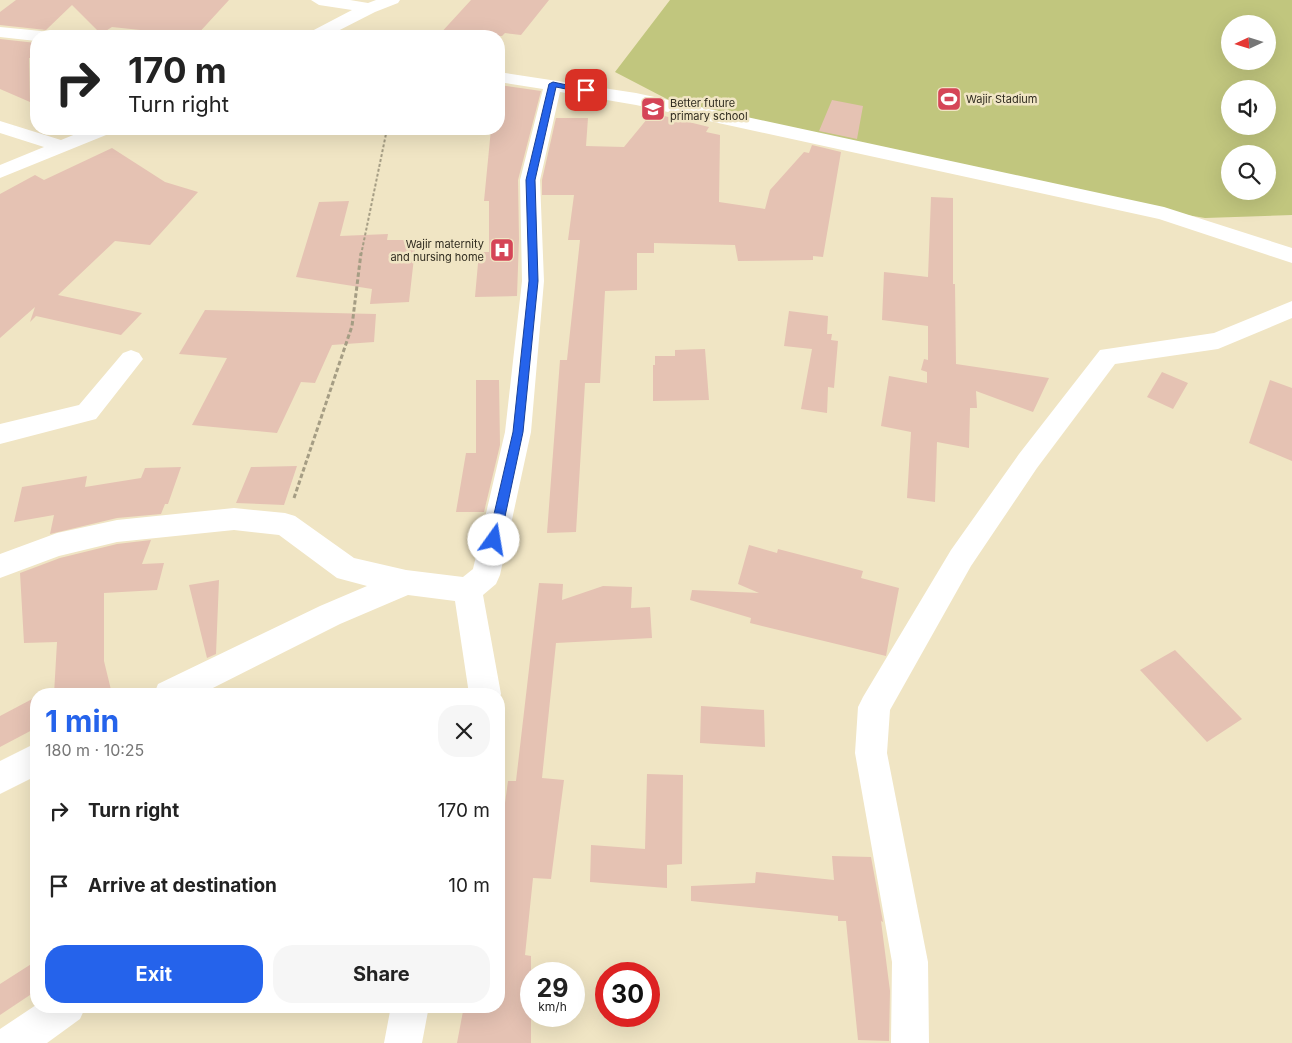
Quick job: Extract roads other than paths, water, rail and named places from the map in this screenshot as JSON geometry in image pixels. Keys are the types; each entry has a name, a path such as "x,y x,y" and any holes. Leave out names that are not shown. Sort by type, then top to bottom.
{"street":[{"path":"318,0 369,8"},
{"path":"327,30 369,8 392,0"},
{"path":"0,32 30,35"},
{"path":"505,78 553,84 636,99 1164,214 1289,255"},
{"path":"0,566 57,545 117,532 234,519 285,524 347,569 406,582 468,590 486,575 518,432 533,281 530,180 553,84"},
{"path":"0,127 60,146"},
{"path":"0,172 88,135"},
{"path":"910,1043 910,962 871,753 874,707 961,558 1028,461 1108,356 1218,341 1292,309"},
{"path":"0,434 87,412 130,359"},
{"path":"181,688 330,615 406,582"},
{"path":"468,590 484,688"},
{"path":"0,778 30,762"},
{"path":"14,1043 57,1013"},
{"path":"403,1043 409,1013"}],"place":[{"name":"Wajir Stadium","path":"949,99"},
{"name":"Better future primary school","path":"653,109"},
{"name":"Wajir maternity and nursing home","path":"502,250"}]}
